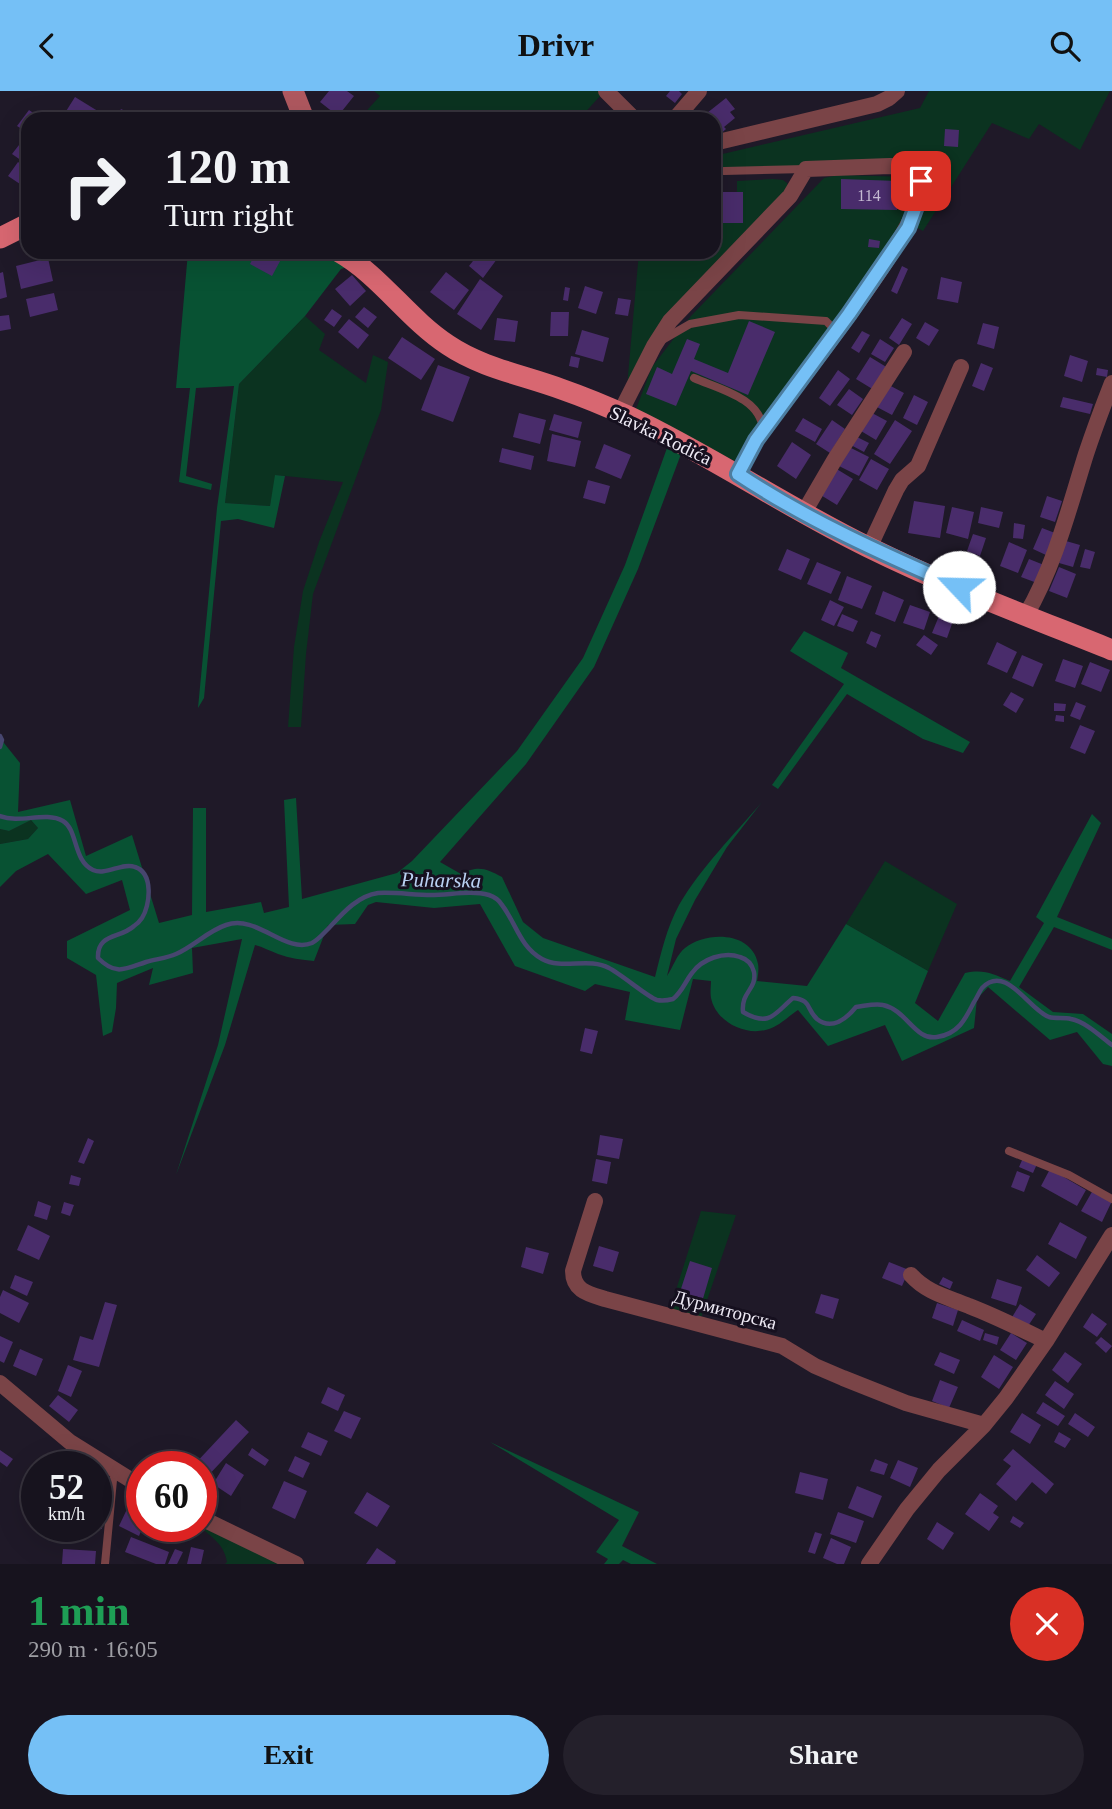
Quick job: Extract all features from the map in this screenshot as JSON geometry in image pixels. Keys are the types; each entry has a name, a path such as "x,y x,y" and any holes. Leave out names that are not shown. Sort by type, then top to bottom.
{"main road":[{"path":"293,91 301,112"},
{"path":"0,238 21,228"},
{"name":"Slavka Rodića","path":"352,259 417,321 449,346 482,363 560,389 620,413 738,474 869,548 1112,650"}],"street":[{"path":"606,91 627,112"},
{"path":"681,112 699,91"},
{"path":"721,141 877,104 897,91"},
{"path":"620,413 653,347 670,321 790,196 806,169 904,167 914,171 921,181 921,193 908,228 837,332 762,433 738,474"},
{"path":"803,513 904,352"},
{"path":"869,548 896,490 902,480 918,466 961,367"},
{"path":"1026,615 1036,598 1059,541 1112,383"},
{"name":"Дурмиторска","path":"595,1201 573,1271 573,1279 581,1290 605,1299 782,1346 815,1366 906,1403 984,1425"},
{"path":"869,1564 906,1509 1006,1398 1046,1341 1112,1235"},
{"path":"911,1275 930,1291 978,1309 1046,1341"},
{"path":"0,1383 70,1442 126,1478"},
{"path":"217,1526 296,1564"}],"lane":[{"path":"724,171 806,169"},
{"path":"653,347 690,324 739,315 825,321 837,332"},
{"path":"694,378 747,401 761,419 762,433"},
{"path":"1009,1151 1069,1175 1112,1199"},
{"path":"105,1564 116,1472"}],"green space":[{"path":"374,91 600,91 602,94 585,112 365,112 380,96"},
{"path":"929,91 1110,91 1080,150 1039,124 1029,139 992,123 923,231 916,227 930,198 930,181 926,173 906,162 721,172 721,154 920,108"},
{"path":"838,175 910,177 922,194 742,465 636,409 652,367 691,316 824,178"},
{"path":"783,180 789,188 703,283 626,398 638,259 721,259 721,214 737,192 737,181"},
{"path":"187,259 336,259 350,266 341,269 305,316 239,384 225,503 270,506 275,475 285,476 274,528 238,519 221,521 204,698 198,708 217,508 234,386 196,388 186,476 212,484 211,490 179,482 190,388 176,388"},
{"path":"305,316 325,334 319,350 366,383 373,355 388,362 381,410 313,594 301,727 288,727 294,647 303,591 343,482 276,475 270,506 225,503 239,384"},
{"path":"667,448 681,454 638,569 594,667 526,764 440,862 461,874 482,869 502,877 523,922 543,938 655,977 668,931 679,905 708,864 762,802 727,847 695,900 676,939 667,976 677,957 694,942 727,937 747,945 754,953 758,966 757,981 807,986 846,924 928,971 915,1003 938,1021 965,973 983,972 1010,981 1044,923 1036,917 1092,814 1101,823 1057,917 1112,939 1112,950 1054,927 1019,987 1053,1012 1083,1014 1112,1034 1112,1066 1103,1064 1077,1032 1050,1040 988,987 977,999 974,1028 902,1061 885,1025 828,1046 798,1010 769,1029 742,1029 725,1020 714,1007 711,981 693,979 680,1030 625,1020 630,992 595,984 585,991 515,966 480,904 434,908 376,902 368,905 355,924 328,925 314,961 287,957 255,945 225,1045 176,1175 218,1045 242,939 192,948 193,973 149,985 153,968 117,983 112,1032 103,1036 96,975 67,958 67,941 130,910 122,880 86,894 48,854 16,871 0,887 0,844 28,839 38,828 31,820 9,831 0,829 0,738 20,763 18,812 70,800 86,856 132,835 159,923 192,915 193,808 206,808 206,912 261,902 264,913 289,907 284,800 296,798 302,899 397,873 412,861 517,751 583,658 625,565"},
{"path":"804,631 848,653 841,668 970,742 963,753 923,739 847,694 778,789 772,785 844,684 790,651"},
{"path":"31,820 38,828 28,839 0,844 0,829 9,831"},
{"path":"885,861 957,904 928,971 846,924"},
{"path":"701,1211 736,1215 700,1321 669,1312"},
{"path":"490,1442 639,1512 622,1546 657,1564 631,1564 623,1560 619,1564 604,1564 608,1559 596,1552 619,1520"},
{"path":"217,1533 286,1564 225,1564 227,1562 217,1542"}],"building":[{"path":"329,91 347,91 354,96 341,112 333,112 320,102"},
{"path":"670,91 679,91 682,94 675,103 666,96"},
{"path":"75,97 99,112 66,112"},
{"path":"726,98 735,109 730,112 735,118 724,127 726,129 721,133 721,112 708,112"},
{"path":"945,129 959,130 958,147 944,146"},
{"path":"21,142 21,160 12,154"},
{"path":"18,162 21,164 21,185 8,176"},
{"path":"841,179 898,181 897,210 841,209"},
{"path":"721,192 743,192 743,223 721,223"},
{"path":"869,239 880,241 879,248 868,247"},
{"path":"48,259 53,281 21,289 16,266"},
{"path":"252,259 281,259 272,276 250,264"},
{"path":"474,259 497,259 483,278 469,266"},
{"path":"902,266 908,269 897,294 891,291"},
{"path":"3,272 7,297 0,299 0,273"},
{"path":"446,272 469,290 454,310 430,292"},
{"path":"352,275 366,291 350,306 335,289"},
{"path":"941,277 962,282 958,303 937,299"},
{"path":"480,279 503,296 481,330 457,314"},
{"path":"585,286 603,292 596,314 578,308"},
{"path":"565,287 570,288 568,301 563,300"},
{"path":"54,293 58,310 30,317 26,299"},
{"path":"618,298 631,300 628,316 615,314"},
{"path":"364,307 377,317 368,328 355,317"},
{"path":"332,309 342,316 334,327 324,320"},
{"path":"551,312 569,312 568,336 550,336"},
{"path":"9,315 11,329 0,331 0,316"},
{"path":"497,318 518,321 515,342 494,340"},
{"path":"902,318 912,324 899,345 889,338"},
{"path":"349,319 369,335 358,349 338,332"},
{"path":"749,321 775,332 748,395 691,371 676,406 646,394 657,367 672,374 687,339 700,344 694,359 728,373"},
{"path":"925,322 939,330 929,346 916,338"},
{"path":"983,323 999,327 994,349 977,344"},
{"path":"582,330 609,338 603,362 575,354"},
{"path":"862,331 870,335 859,353 851,348"},
{"path":"402,337 435,359 421,380 388,358"},
{"path":"880,339 894,348 885,362 871,354"},
{"path":"1070,355 1088,361 1082,382 1064,376"},
{"path":"571,356 580,358 578,368 569,366"},
{"path":"870,357 888,368 874,390 856,379"},
{"path":"981,363 993,368 984,391 972,386"},
{"path":"438,365 470,377 453,422 421,410"},
{"path":"1097,368 1108,370 1107,377 1096,375"},
{"path":"838,370 850,379 830,406 819,398"},
{"path":"887,384 904,393 892,415 875,406"},
{"path":"849,389 863,399 852,415 837,405"},
{"path":"914,395 928,402 917,425 903,418"},
{"path":"1063,397 1093,404 1090,414 1060,407"},
{"path":"519,413 546,420 540,444 513,437"},
{"path":"872,413 887,421 876,440 861,431"},
{"path":"554,414 582,422 578,438 549,430"},
{"path":"803,418 822,429 815,442 795,431"},
{"path":"832,420 845,429 830,453 816,444"},
{"path":"895,420 912,431 890,464 874,454"},
{"path":"552,434 581,441 575,467 547,461"},
{"path":"853,435 869,443 864,452 849,444"},
{"path":"792,442 811,455 796,479 777,466"},
{"path":"604,444 631,455 621,479 595,468"},
{"path":"847,446 869,457 859,476 837,465"},
{"path":"502,448 534,456 531,470 499,462"},
{"path":"871,459 889,469 877,490 859,480"},
{"path":"835,468 853,479 837,505 819,494"},
{"path":"588,480 610,486 605,504 583,498"},
{"path":"1047,496 1062,501 1055,522 1040,517"},
{"path":"914,501 945,506 940,538 908,533"},
{"path":"952,507 974,512 968,539 946,533"},
{"path":"981,507 1003,512 999,528 978,523"},
{"path":"1014,523 1025,525 1023,539 1013,538"},
{"path":"1042,528 1055,533 1046,555 1033,549"},
{"path":"973,534 986,538 980,556 967,551"},
{"path":"1066,541 1080,545 1073,567 1059,563"},
{"path":"1009,542 1027,550 1018,573 1000,566"},
{"path":"787,549 810,559 801,580 778,570"},
{"path":"1085,549 1095,552 1090,569 1080,567"},
{"path":"1029,559 1044,565 1037,583 1021,577"},
{"path":"817,562 841,572 831,594 807,584"},
{"path":"1059,567 1076,574 1067,598 1049,591"},
{"path":"847,576 872,586 862,609 838,600"},
{"path":"883,591 904,600 895,622 875,614"},
{"path":"830,600 844,607 834,626 821,620"},
{"path":"910,605 930,612 924,630 903,623"},
{"path":"842,614 858,621 853,632 837,626"},
{"path":"939,616 953,621 947,638 932,633"},
{"path":"871,631 881,635 876,648 866,643"},
{"path":"924,635 938,645 931,655 916,645"},
{"path":"997,642 1017,652 1007,673 987,664"},
{"path":"1022,655 1043,664 1033,687 1012,678"},
{"path":"1063,659 1083,666 1075,688 1055,681"},
{"path":"1090,662 1110,670 1101,692 1081,684"},
{"path":"1011,692 1024,699 1016,713 1003,705"},
{"path":"1076,702 1086,706 1080,720 1070,716"},
{"path":"1054,703 1066,704 1065,711 1054,711"},
{"path":"1056,715 1064,716 1064,722 1055,721"},
{"path":"1080,725 1095,731 1085,754 1070,748"},
{"path":"585,1028 598,1031 592,1054 580,1051"},
{"path":"600,1135 623,1139 619,1159 597,1155"},
{"path":"88,1138 94,1141 84,1164 78,1162"},
{"path":"1023,1158 1037,1164 1033,1173 1019,1167"},
{"path":"596,1159 611,1162 607,1184 592,1181"},
{"path":"1050,1169 1086,1190 1077,1206 1041,1186"},
{"path":"1017,1171 1030,1176 1024,1192 1011,1187"},
{"path":"71,1175 81,1178 79,1186 69,1184"},
{"path":"1093,1190 1112,1201 1102,1222 1081,1211"},
{"path":"38,1201 51,1206 47,1220 34,1216"},
{"path":"64,1202 74,1205 70,1216 61,1213"},
{"path":"1060,1222 1087,1237 1076,1259 1048,1244"},
{"path":"28,1225 50,1236 39,1260 17,1250"},
{"path":"599,1246 619,1252 613,1272 593,1266"},
{"path":"526,1247 549,1253 543,1274 521,1267"},
{"path":"1037,1255 1060,1273 1049,1287 1026,1270"},
{"path":"690,1261 712,1268 702,1302 679,1295"},
{"path":"889,1262 909,1270 902,1286 882,1278"},
{"path":"15,1275 33,1282 27,1296 10,1288"},
{"path":"943,1277 953,1282 950,1289 939,1284"},
{"path":"997,1279 1022,1287 1016,1306 991,1298"},
{"path":"3,1290 29,1303 19,1323 0,1313"},
{"path":"821,1294 839,1299 833,1319 815,1313"},
{"path":"105,1302 117,1305 99,1367 73,1360 80,1336 93,1340"},
{"path":"937,1303 958,1310 953,1326 932,1318"},
{"path":"1020,1304 1036,1314 1026,1329 1011,1319"},
{"path":"1092,1313 1107,1324 1097,1337 1083,1327"},
{"path":"962,1320 984,1330 980,1341 957,1331"},
{"path":"985,1333 999,1337 997,1345 983,1340"},
{"path":"1011,1333 1027,1343 1016,1360 1000,1350"},
{"path":"0,1336 13,1342 4,1363 0,1361"},
{"path":"1101,1337 1112,1346 1106,1353 1095,1343"},
{"path":"20,1349 43,1359 36,1376 13,1366"},
{"path":"940,1352 960,1360 954,1374 934,1365"},
{"path":"1065,1352 1082,1364 1068,1383 1052,1370"},
{"path":"994,1355 1013,1367 999,1389 981,1377"},
{"path":"68,1365 82,1371 71,1397 58,1391"},
{"path":"940,1380 958,1387 949,1408 932,1401"},
{"path":"1055,1381 1074,1394 1064,1409 1045,1395"},
{"path":"328,1387 345,1395 338,1411 321,1403"},
{"path":"58,1395 78,1410 69,1422 49,1406"},
{"path":"1043,1402 1065,1416 1058,1426 1036,1413"},
{"path":"344,1411 361,1418 351,1439 334,1431"},
{"path":"1022,1413 1041,1425 1030,1444 1010,1432"},
{"path":"1075,1413 1095,1427 1088,1437 1068,1424"},
{"path":"236,1420 249,1432 217,1466 217,1451 207,1451"},
{"path":"308,1432 328,1441 321,1456 301,1447"},
{"path":"1059,1432 1071,1439 1065,1448 1054,1442"},
{"path":"252,1448 269,1460 265,1466 248,1455"},
{"path":"1013,1449 1054,1484 1046,1494 1032,1482 1016,1501 996,1484 1011,1466 1003,1460"},
{"path":"0,1450 13,1459 7,1467 0,1462"},
{"path":"295,1456 310,1463 303,1478 288,1471"},
{"path":"875,1459 888,1464 884,1475 870,1471"},
{"path":"898,1460 918,1468 910,1487 890,1478"},
{"path":"226,1463 244,1475 231,1496 217,1487 217,1478"},
{"path":"800,1472 828,1479 823,1500 795,1493"},
{"path":"284,1481 307,1491 295,1519 272,1508"},
{"path":"857,1486 882,1496 873,1518 848,1508"},
{"path":"367,1492 390,1506 377,1527 354,1513"},
{"path":"980,1493 998,1506 993,1513 999,1517 989,1531 965,1514"},
{"path":"126,1511 126,1530 119,1526"},
{"path":"838,1512 864,1521 856,1543 830,1534"},
{"path":"1013,1516 1024,1523 1020,1528 1010,1522"},
{"path":"937,1522 954,1533 943,1550 927,1539"},
{"path":"815,1532 822,1534 815,1554 808,1552"},
{"path":"831,1538 851,1547 844,1564 823,1558"},
{"path":"129,1542 144,1542 169,1552 165,1564 156,1564 125,1552"},
{"path":"191,1547 204,1550 201,1564 187,1564"},
{"path":"377,1548 396,1561 395,1564 366,1564"},
{"path":"63,1549 96,1551 95,1564 62,1564"},
{"path":"175,1549 183,1552 177,1564 168,1564"}],"waterway":[{"name":"Puharska","path":"0,736 0,747"},
{"name":"Puharska","path":"0,816 16,819 56,818 68,825 82,860 93,870 103,871 125,866 141,870 149,890 145,913 128,930 105,940 99,950 98,958 116,969 126,969 169,957 226,925 249,925 302,945 312,943 350,907 370,895 475,893 489,895 498,900 528,948 542,959 558,964 601,965 657,1000 673,999 696,968 707,960 734,955 747,961 754,972 753,983 743,1005 743,1012 752,1017 771,1017 793,998 806,1003 817,1019 828,1024 844,1019 856,1007 880,1004 891,1008 923,1034 937,1037 956,1029 982,988 991,982 1000,981 1017,991 1041,1013 1082,1023 1112,1045"}],"route":[{"path":"921,181 921,193 908,228 849,314 756,440 738,474 869,548 959,587"}]}
